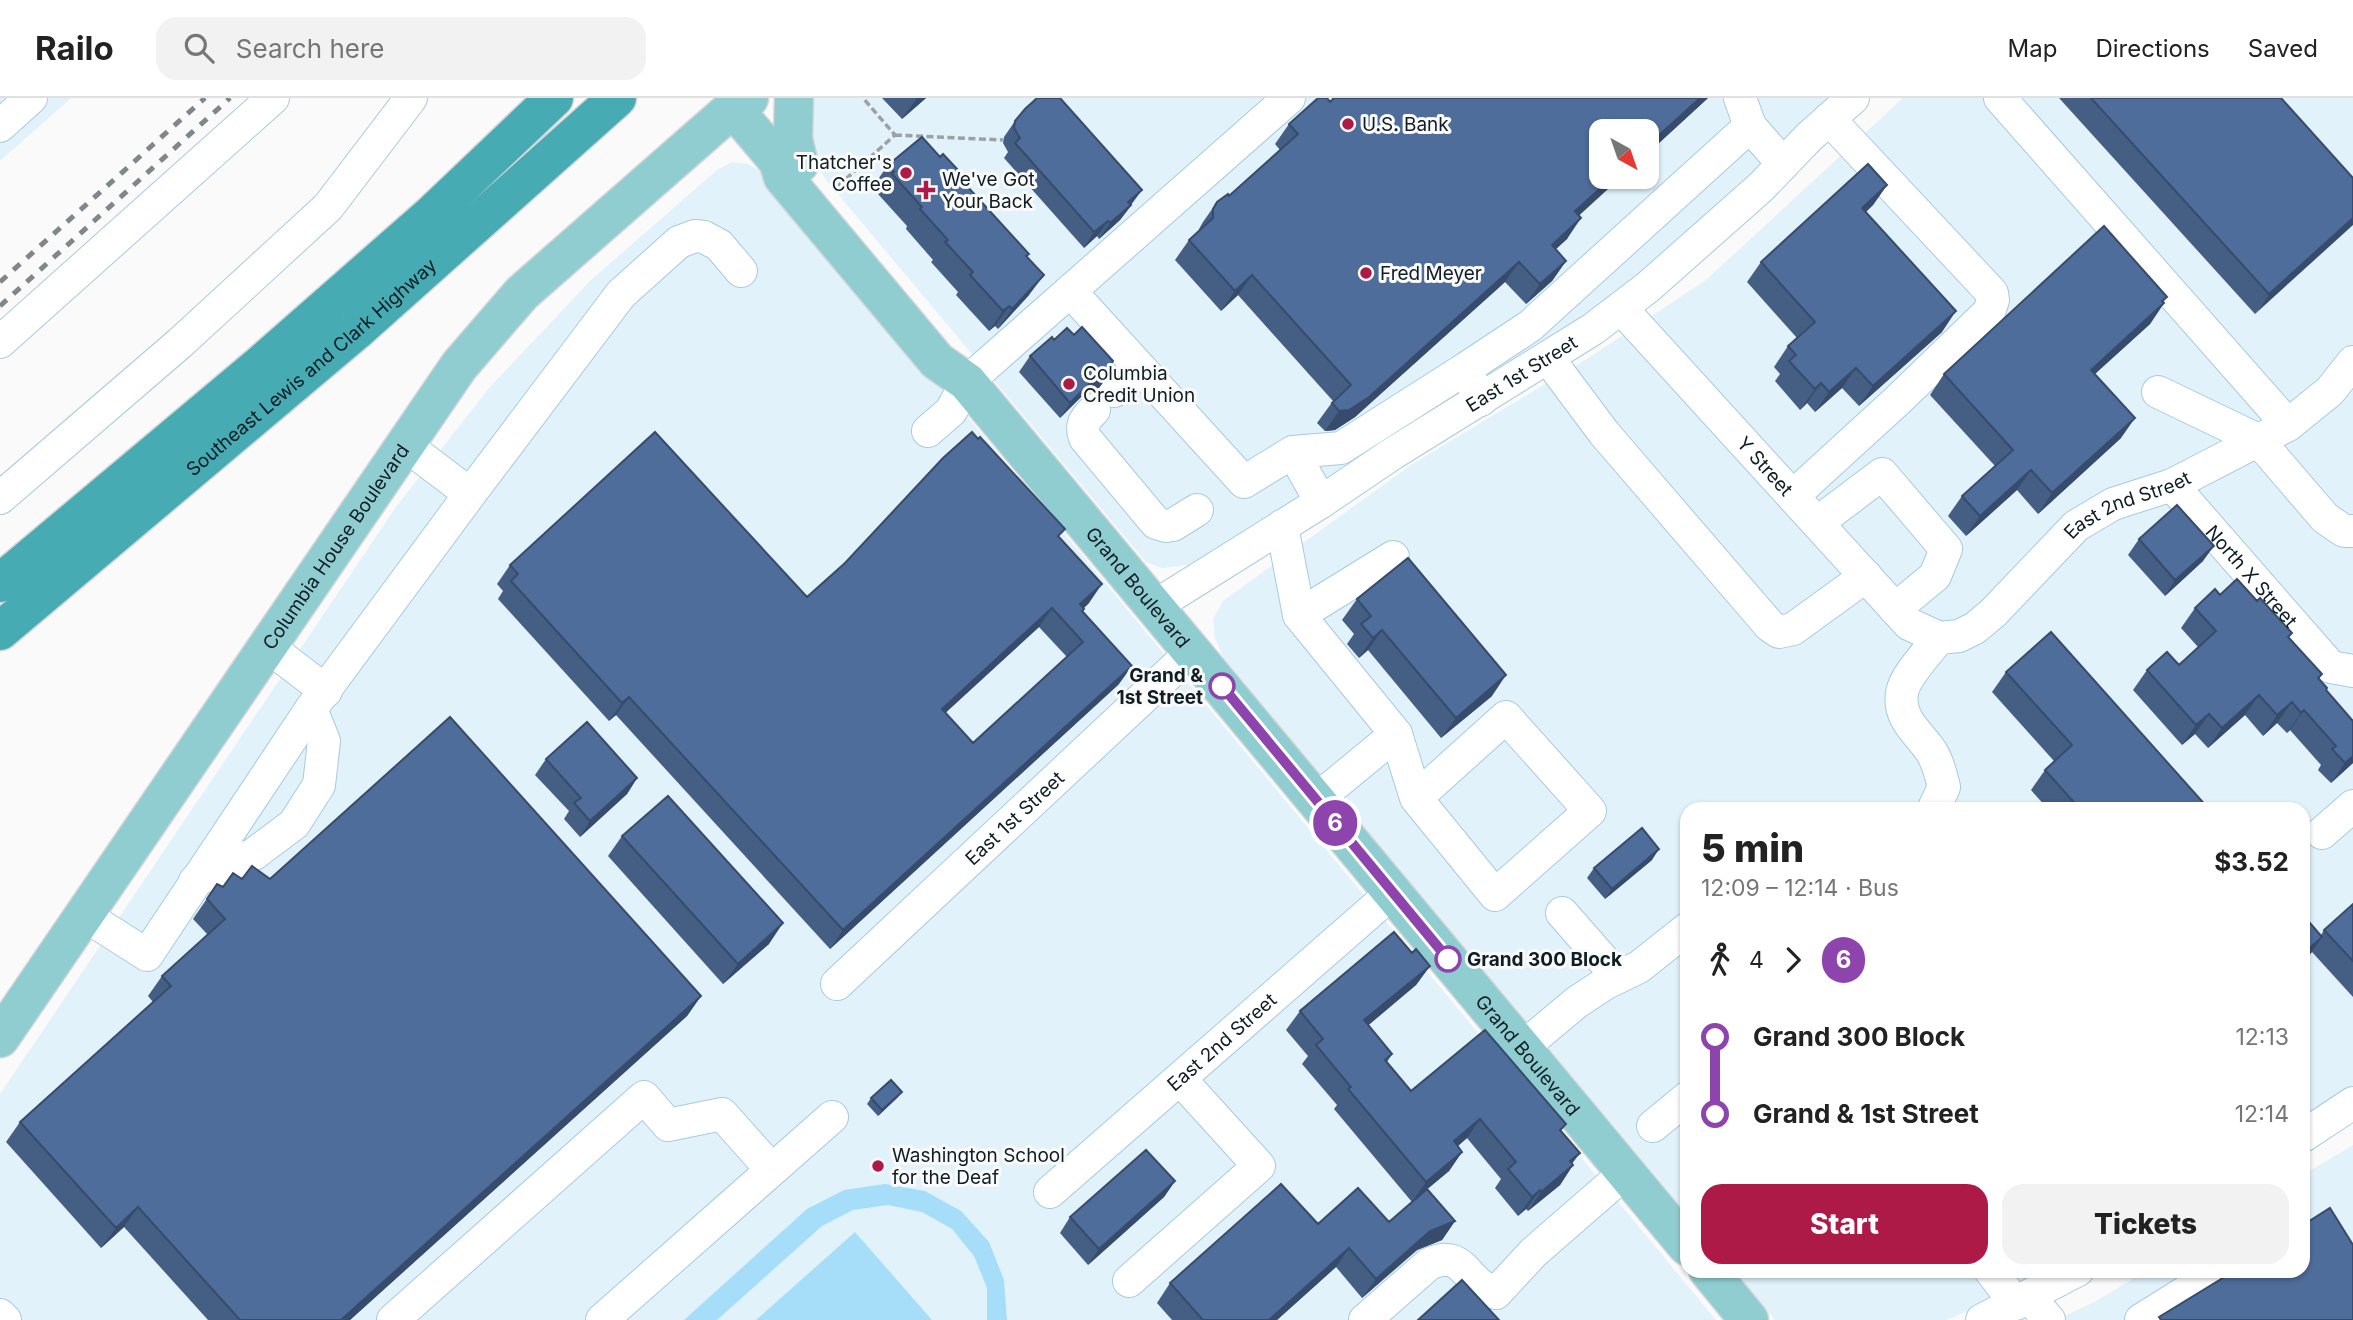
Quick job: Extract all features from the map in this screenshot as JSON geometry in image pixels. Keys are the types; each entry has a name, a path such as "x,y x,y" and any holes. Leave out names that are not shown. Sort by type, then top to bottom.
{"highway":[{"name":"Southeast Lewis and Clark Highway","path":"0,583 260,365 431,215 554,98"},
{"name":"Southeast Lewis and Clark Highway","path":"0,631 357,330 617,98"}],"main road":[{"path":"788,163 793,139 794,98"},
{"name":"Grand Boulevard","path":"740,101 788,163 887,265 955,346 967,382 1680,1238"},
{"name":"Columbia House Boulevard","path":"0,1038 458,366 522,293 740,101"},
{"path":"1715,1278 1749,1320"}],"street":[{"path":"0,126 31,98"},
{"path":"0,342 273,98"},
{"path":"0,498 180,343 328,206 411,98"},
{"path":"928,431 951,411 967,382 1289,98"},
{"name":"East 1st Street","path":"1155,606 1548,358 1621,308 1761,187 1853,98"},
{"path":"2000,98 2288,425"},
{"path":"1070,291 1244,482 1293,453 1341,448 1530,326 1745,112 1783,164"},
{"path":"1793,496 1899,400 1979,322 1992,307 1993,300 1992,292 1829,119"},
{"path":"84,915 146,955 318,700 621,294 680,242 695,236 712,240 741,271"},
{"name":"Y Street","path":"1621,308 1902,616"},
{"path":"1548,358 1604,433 1770,626 1779,632 1793,629 1866,576"},
{"name":"East 2nd Street","path":"1939,638 1959,636 1975,628 1993,613 2076,526 2113,504 2172,485 2288,425 2330,391 2353,362"},
{"path":"1139,368 1084,421 1082,430 1085,438 1151,518 1166,526 1173,525 1197,510"},
{"path":"1465,369 1481,400"},
{"path":"2158,392 2258,440 2325,518 2344,531 2353,531"},
{"path":"404,444 470,494"},
{"path":"1293,453 1321,502"},
{"path":"1817,523 1882,474 1945,549 1935,576 1902,616 1939,638 1914,670 1902,691 1903,710 1908,724 1931,752 1944,787 1937,802"},
{"name":"North X Street","path":"2172,485 2342,669"},
{"path":"1282,526 1299,615 1396,734 1416,797 1495,895 1590,811 1506,717 1416,797"},
{"path":"1299,615 1393,556"},
{"path":"195,881 254,854 294,824 318,785 324,741 318,700 267,646"},
{"name":"East 1st Street","path":"837,984 1193,651"},
{"path":"1316,800 1396,734"},
{"path":"2322,833 2353,806"},
{"name":"East 2nd Street","path":"1050,1192 1393,892"},
{"path":"1562,913 1618,977"},
{"path":"1522,1048 1577,1002 1639,967 1680,935"},
{"path":"1129,1281 1259,1166 1180,1079"},
{"path":"393,1320 644,1097 668,1125 722,1114 771,1169"},
{"path":"2310,1131 2353,1103"},
{"path":"1653,1126 1680,1104"},
{"path":"602,1320 832,1117"},
{"path":"1365,1320 1429,1264 1442,1258 1455,1261 1483,1290 1496,1293 1533,1253 1626,1172"},
{"path":"1999,1278 2031,1307"},
{"path":"1982,1320 2031,1307 2068,1278"},
{"path":"2141,1320 2208,1278"},
{"path":"0,1315 5,1320"}],"path":[{"path":"863,98 895,135"},
{"path":"838,186 895,135 1003,140"}],"shaded area":[{"path":"0,98 71,98 0,161"},
{"path":"811,98 1835,98 1634,278 1535,355 1188,565 1162,568 1146,562 827,181 810,156"},
{"path":"1903,98 2353,98 2353,1085 2310,1113 2310,802 1680,802 1680,1206 1223,657 1215,638 1213,619 1223,601 1411,465 1593,355 1706,280"},
{"path":"732,162 748,164 767,175 1716,1320 0,1320 0,1094 396,507 489,388 591,280 717,170"},
{"path":"2353,1145 2353,1320 2057,1320 2134,1278 2310,1278 2310,1171"},
{"path":"885,1184 925,1191 961,1211 989,1242 1004,1280 1007,1320 987,1320 987,1288 974,1256 952,1229 922,1212 888,1205 853,1210 822,1226 717,1320 684,1320 807,1209 844,1190"},
{"path":"855,1232 932,1320 756,1320"},
{"path":"1740,1278 2031,1278 1947,1320 1775,1320"}],"building":[{"path":"1037,98 1060,98 1142,190 1128,202 1131,205 1110,223 1108,221 1094,232 1015,143 1020,138 1014,128 1015,121"},
{"name":"Fred Meyer","path":"1318,98 1327,98 1330,102 1334,98 1700,98 1659,135 1659,119 1589,119 1589,189 1600,189 1575,211 1581,218 1552,245 1566,261 1540,284 1519,262 1369,397 1349,410 1339,411 1332,403 1351,385 1252,275 1235,291 1189,240 1213,218 1213,209 1217,202 1228,194 1229,196 1298,134 1289,124"},
{"path":"2091,98 2281,98 2353,178 2353,218 2269,294"},
{"path":"922,137 940,157 943,154 958,170 955,173 1029,254 1026,256 1044,275 1012,309 1009,306 1003,311 970,275 973,272 945,242 948,240 892,174 894,172 888,165"},
{"path":"1868,164 1887,185 1862,208 1956,311 1873,386 1856,368 1829,392 1821,383 1815,389 1789,361 1796,355 1788,346 1815,322 1761,262"},
{"path":"2104,226 2167,297 2162,301 2164,303 2091,370 2135,418 2052,493 2031,470 1980,516 1962,496 2013,450 1944,374"},
{"path":"1082,327 1113,361 1107,377 1092,381 1070,403 1030,356 1067,328 1074,335"},
{"path":"655,432 807,597 845,563 943,458 972,432 978,439 980,437 1065,529 1058,536 1102,584 1080,604 1084,609 1082,611 1132,666 843,930 629,697 622,703 511,581 518,574 510,565","holes":["1052,608 1083,642 973,743 942,709"]},
{"path":"2177,505 2214,546 2175,580 2139,539"},
{"path":"1408,558 1506,675 1456,718 1382,630 1373,638 1361,624 1371,616 1357,599"},
{"path":"2237,579 2257,601 2260,598 2292,633 2288,637 2322,674 2318,678 2353,721 2353,756 2345,763 2332,749 2336,746 2304,710 2301,713 2292,702 2277,715 2259,695 2222,728 2209,714 2196,725 2147,670 2167,652 2179,665 2216,631 2195,608 2215,589 2220,595"},
{"path":"2051,632 2203,802 2074,802 2045,770 2072,745 2006,672"},
{"path":"450,717 701,996 341,1320 240,1320 138,1207 116,1228 20,1122 171,986 162,976 225,919 207,899 217,884 223,887 233,873 242,879 252,866 270,879"},
{"path":"587,722 637,778 590,821 574,803 581,798 546,759"},
{"path":"668,796 783,923 738,964 622,836"},
{"path":"1642,828 1659,849 1612,889 1594,868"},
{"path":"2353,904 2353,961 2324,930"},
{"path":"2310,923 2322,937 2310,948"},
{"path":"1394,932 1412,953 1416,949 1430,966 1364,1020 1392,1054 1385,1060 1411,1091 1485,1030 1566,1124 1560,1130 1580,1153 1570,1161 1573,1165 1532,1197 1508,1169 1516,1162 1480,1119 1454,1141 1462,1152 1426,1182 1348,1089 1351,1087 1316,1045 1323,1039 1300,1011"},
{"path":"891,1080 902,1092 882,1110 871,1098"},
{"path":"1146,1150 1175,1181 1099,1249 1070,1217"},
{"path":"1281,1184 1318,1224 1358,1188 1389,1222 1427,1189 1455,1221 1430,1231 1376,1279 1349,1248 1269,1320 1203,1320 1170,1283"},
{"path":"2330,1208 2353,1245 2353,1320 2161,1320 2159,1317 2223,1278 2310,1278 2310,1221"},
{"path":"1462,1280 1499,1320 1418,1320"}],"railway":[{"path":"0,282 205,98"},
{"path":"0,306 230,98"}],"bus line":[{"name":"6","path":"1222,686 1448,959"}],"place":[{"name":"U.S. Bank","path":"1348,124"},
{"name":"Thatcher's Coffee","path":"906,173"},
{"name":"We've Got Your Back","path":"926,190"},
{"name":"Fred Meyer","path":"1366,273"},
{"name":"Columbia Credit Union","path":"1069,384"},
{"name":"Grand & 1st Street","path":"1222,686"},
{"name":"Grand 300 Block","path":"1448,959"},
{"name":"Washington School for the Deaf","path":"878,1166"}]}
